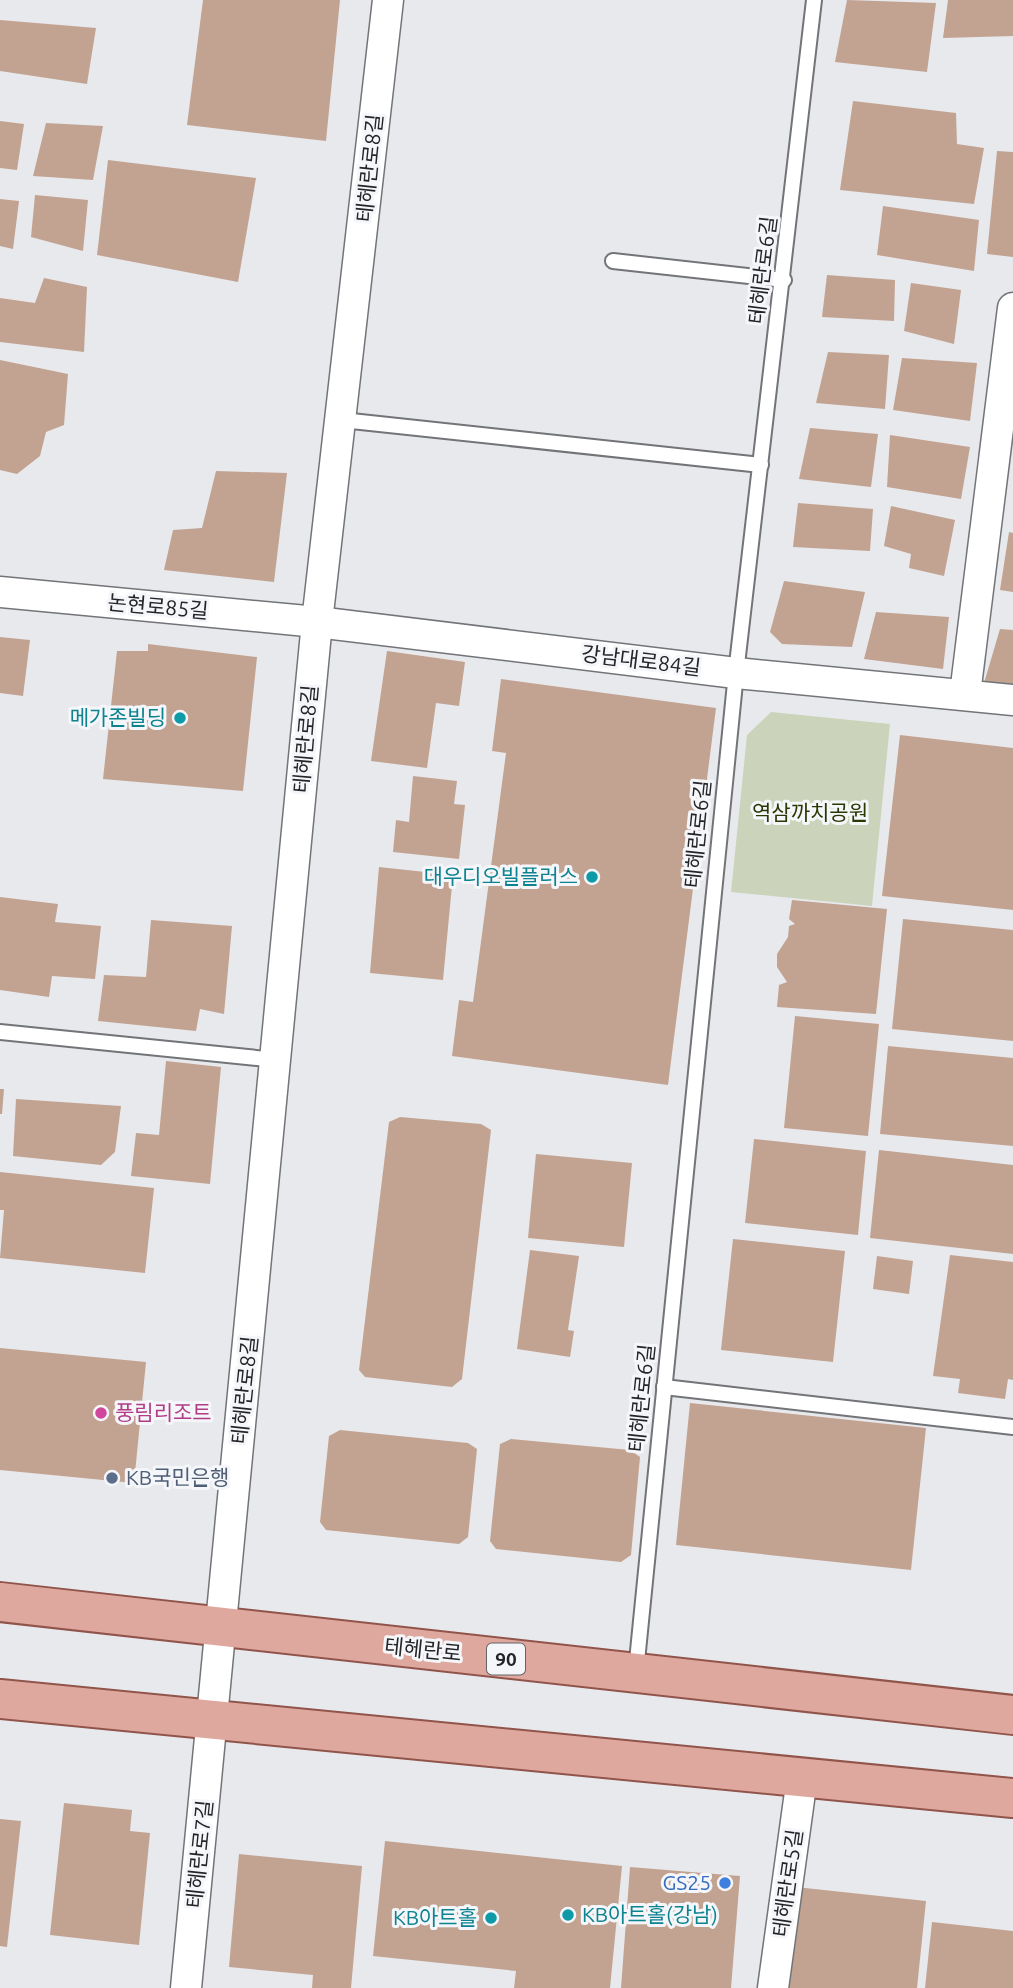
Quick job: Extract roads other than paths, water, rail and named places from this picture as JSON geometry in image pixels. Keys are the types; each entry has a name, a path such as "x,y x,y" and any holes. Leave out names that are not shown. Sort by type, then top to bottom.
{"main road":[{"name":"테헤란로","path":"0,1602 1013,1715"},
{"path":"0,1699 1013,1798"}],"street":[{"name":"테헤란로8길","path":"213,1720 317,622 388,0"},
{"path":"965,694 1013,309"},
{"name":"논현로85길","path":"0,592 317,622"},
{"name":"강남대로84길","path":"317,622 736,673 1013,700"},
{"name":"테헤란로7길","path":"186,1988 213,1720"},
{"name":"테헤란로5길","path":"774,1988 802,1778"}],"lane":[{"name":"테헤란로6길","path":"635,1673 736,673 814,0"},
{"path":"612,261 783,280"},
{"path":"342,420 761,465"},
{"path":"0,1031 277,1060"},
{"path":"664,1387 1013,1427"}],"place":[{"name":"메가존빌딩","path":"180,718"},
{"name":"대우디오빌플러스","path":"592,877"},
{"name":"풍림리조트","path":"101,1413"},
{"name":"KB국민은행","path":"112,1478"},
{"name":"GS25","path":"725,1883"},
{"name":"KB아트홀(강남)","path":"568,1915"},
{"name":"KB아트홀","path":"491,1918"}],"park label":[{"name":"역삼까치공원","path":"810,813"}]}
